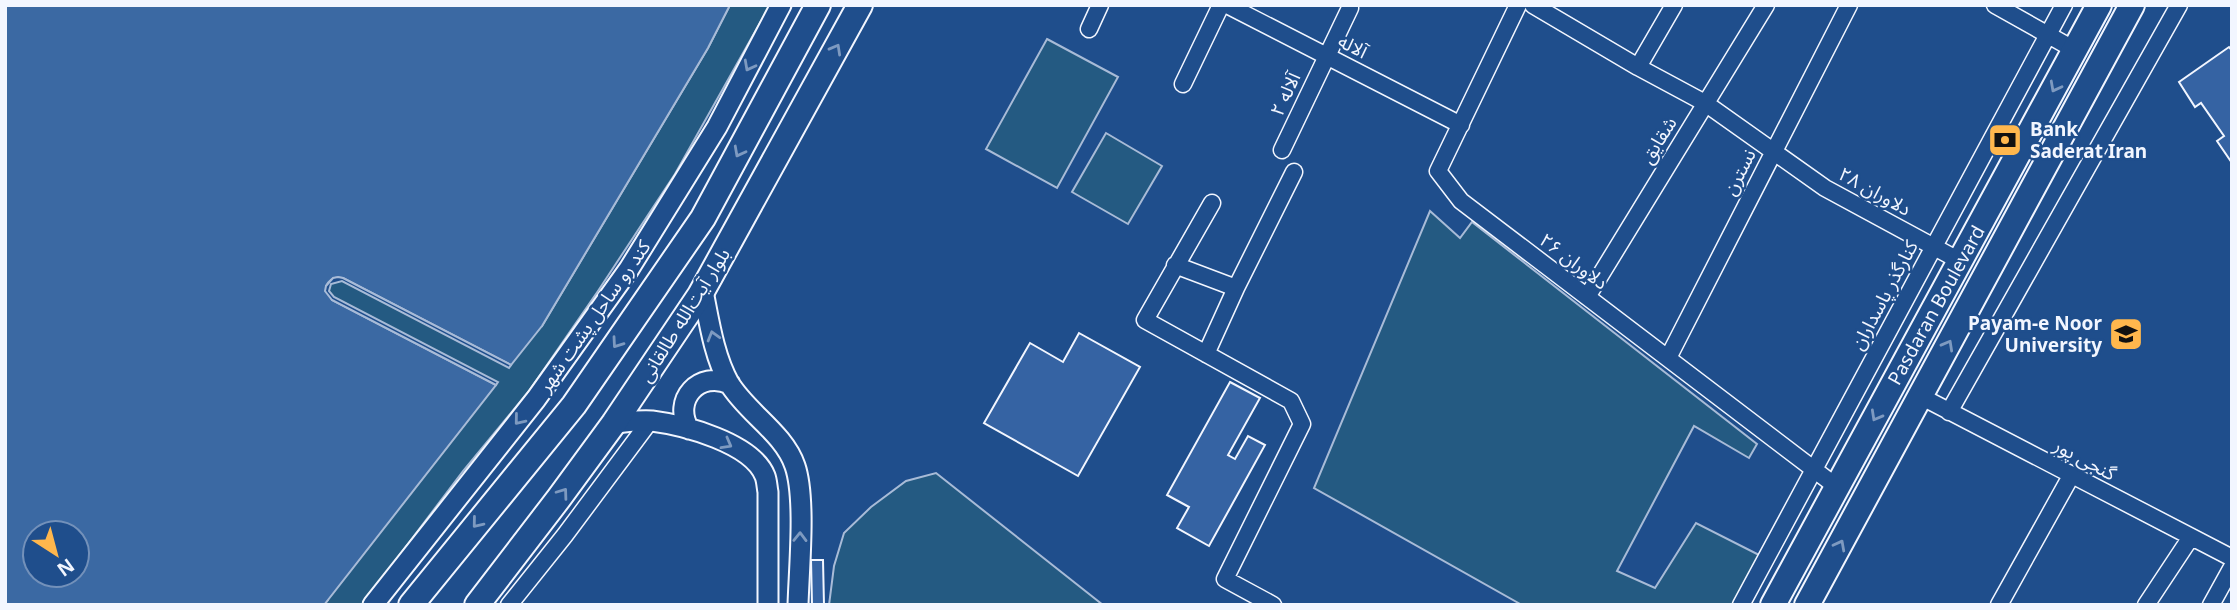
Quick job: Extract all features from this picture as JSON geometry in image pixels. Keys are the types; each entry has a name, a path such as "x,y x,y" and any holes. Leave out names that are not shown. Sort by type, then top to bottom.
{"main road":[{"path":"411,605 574,405 703,218 818,5"},
{"name":"بلوار آیت‌الله طالقانی","path":"477,605 614,423 703,291 860,5"},
{"name":"Pasdaran Boulevard","path":"1773,605 2099,5"},
{"name":"Pasdaran Boulevard","path":"1807,605 2132,5"}],"street":[{"name":"کند رو ساحل پشت شهر","path":"373,605 536,398 629,269 717,127 781,5"},
{"path":"1089,29 1100,5"},
{"path":"1183,85 1220,5"},
{"name":"آلاله","path":"1227,5 1461,125"},
{"name":"دلاوران ۲۶","path":"1518,5 1438,171 1461,201 1837,488"},
{"name":"دلاوران ۲۸","path":"1533,5 1705,103 1825,187 1960,261"},
{"path":"1638,67 1674,5"},
{"name":"شقایق","path":"1587,297 1766,5"},
{"name":"نسترن","path":"1668,359 1849,5"},
{"path":"1995,5 2075,50"},
{"name":"کنارگذر پاسداران","path":"1741,605 2063,5"},
{"path":"1949,412 2179,5"},
{"name":"آلاله ۲","path":"1282,150 1350,8"},
{"path":"1206,354 1294,172"},
{"path":"1212,203 1144,320 1291,401 1302,424 1225,579 1273,605"},
{"path":"1175,265 1236,288"},
{"path":"703,291 711,331 730,384 790,453 797,469 800,507 798,605"},
{"path":"689,429 683,407 693,387 715,379 730,384"},
{"name":"گنجی پور","path":"1920,396 2232,558"},
{"path":"614,423 650,421 705,432 753,460 765,475 768,492 768,605"},
{"path":"509,605 650,421"},
{"path":"1999,605 2071,476"},
{"path":"2146,605 2191,537"},
{"path":"2211,605 2232,567"}],"shaded area":[{"path":"5,5 730,5 708,48 542,326 511,365 343,278 333,278 328,283 326,286 332,300 496,385 324,605 5,605"},
{"path":"730,5 770,5 675,174 598,291 529,391 463,471 362,605 324,605 328,600 332,300 325,291 333,278 542,326 708,48"},
{"path":"1047,39 1118,77 1057,188 986,149"},
{"path":"1106,133 1162,166 1128,224 1072,192"},
{"path":"1430,211 1460,238 1472,222 1757,444 1749,458 1694,426 1617,571 1655,588 1696,523 1767,559 1738,605 1522,605 1314,488"},
{"path":"936,473 1103,605 829,605 834,566 844,533 871,507 906,481"}],"pier":[{"path":"338,277 511,365 509,368 342,281 331,284 329,291 334,297 498,382 496,385 332,300 325,291 326,286 333,278"}],"building":[{"path":"2229,47 2232,51 2232,163 2217,141 2224,136 2201,103 2195,107 2179,82"},
{"path":"1079,333 1140,367 1078,476 984,423 1030,343 1063,362"},
{"path":"1230,382 1260,398 1228,455 1235,459 1248,436 1265,445 1209,546 1177,528 1189,507 1167,495"},
{"path":"811,560 823,560 824,605 812,605"}],"place":[{"name":"Bank Saderat Iran","path":"2005,140"},
{"name":"Payam-e Noor University","path":"2126,334"}]}
